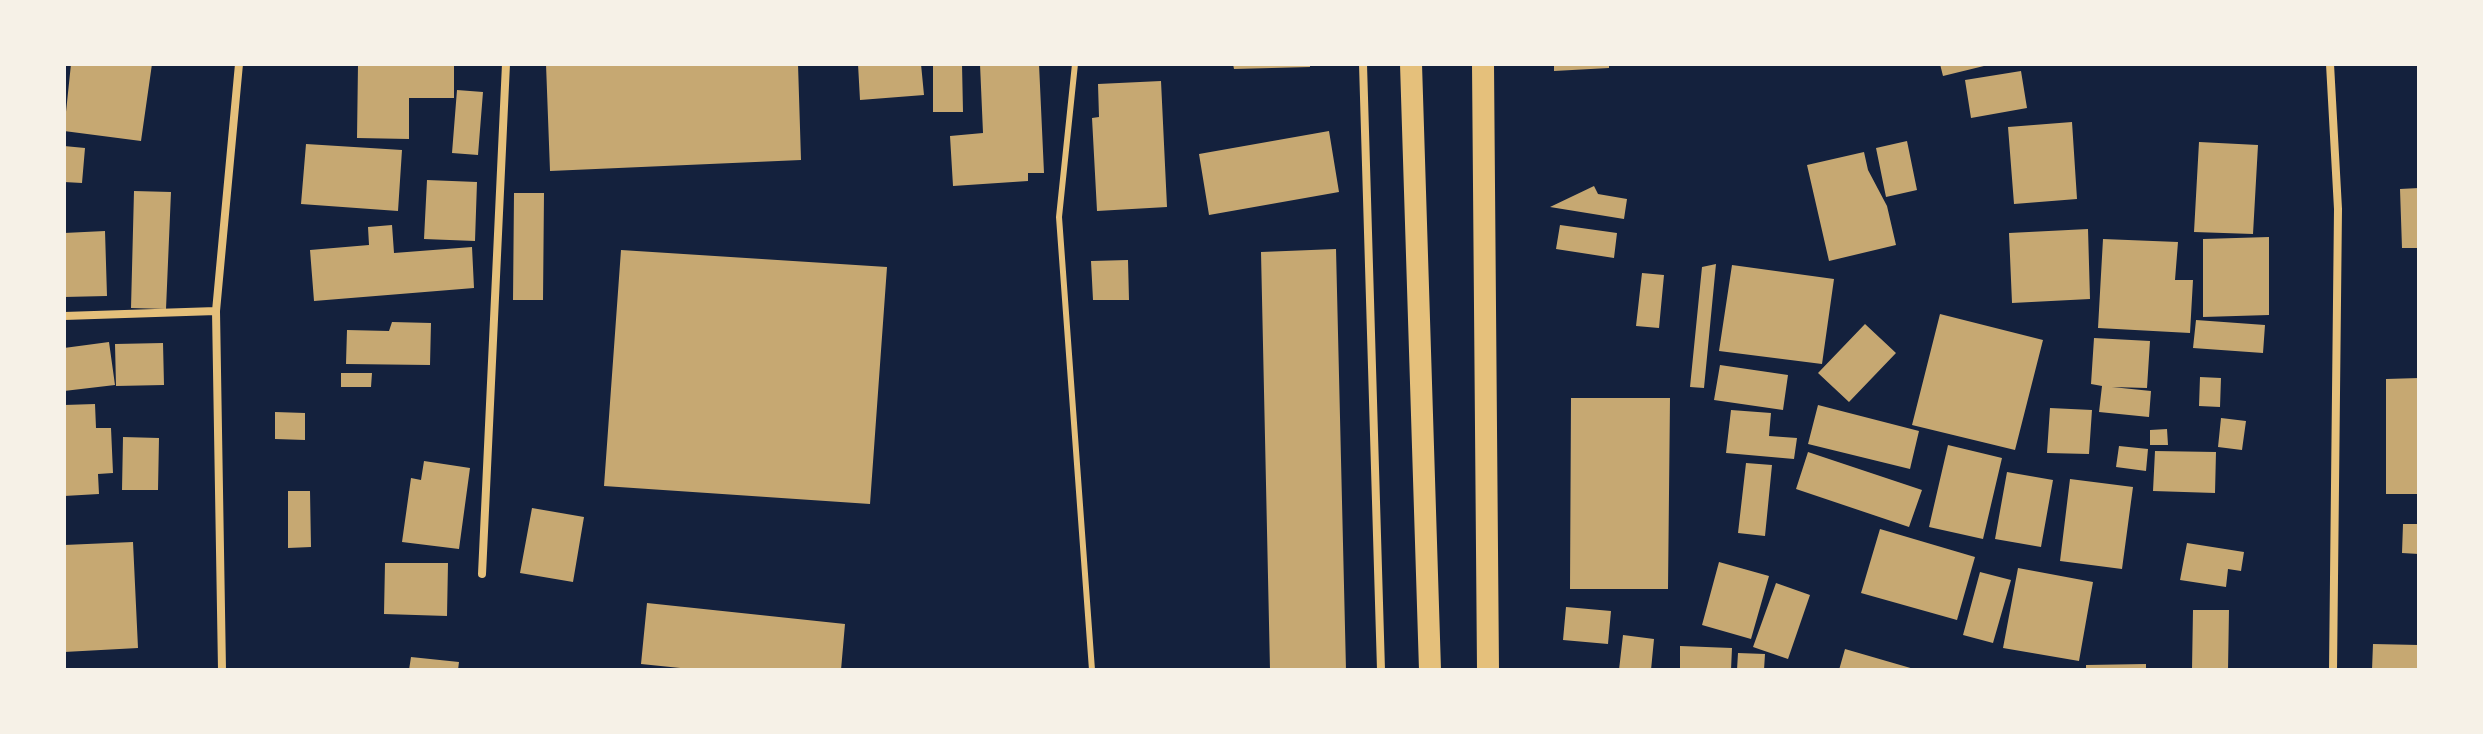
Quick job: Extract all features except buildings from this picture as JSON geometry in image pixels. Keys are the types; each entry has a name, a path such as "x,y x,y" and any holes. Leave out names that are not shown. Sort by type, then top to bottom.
{"highway":[{"path":"1411,64 1430,670"},
{"path":"1483,64 1488,670"}],"street":[{"path":"222,670 216,311 239,64"},
{"path":"482,574 506,64"},
{"path":"1363,64 1381,670"},
{"path":"2330,64 2338,209 2333,670"},
{"path":"64,316 216,311"}],"lane":[{"path":"1075,64 1059,217 1092,670"}]}
